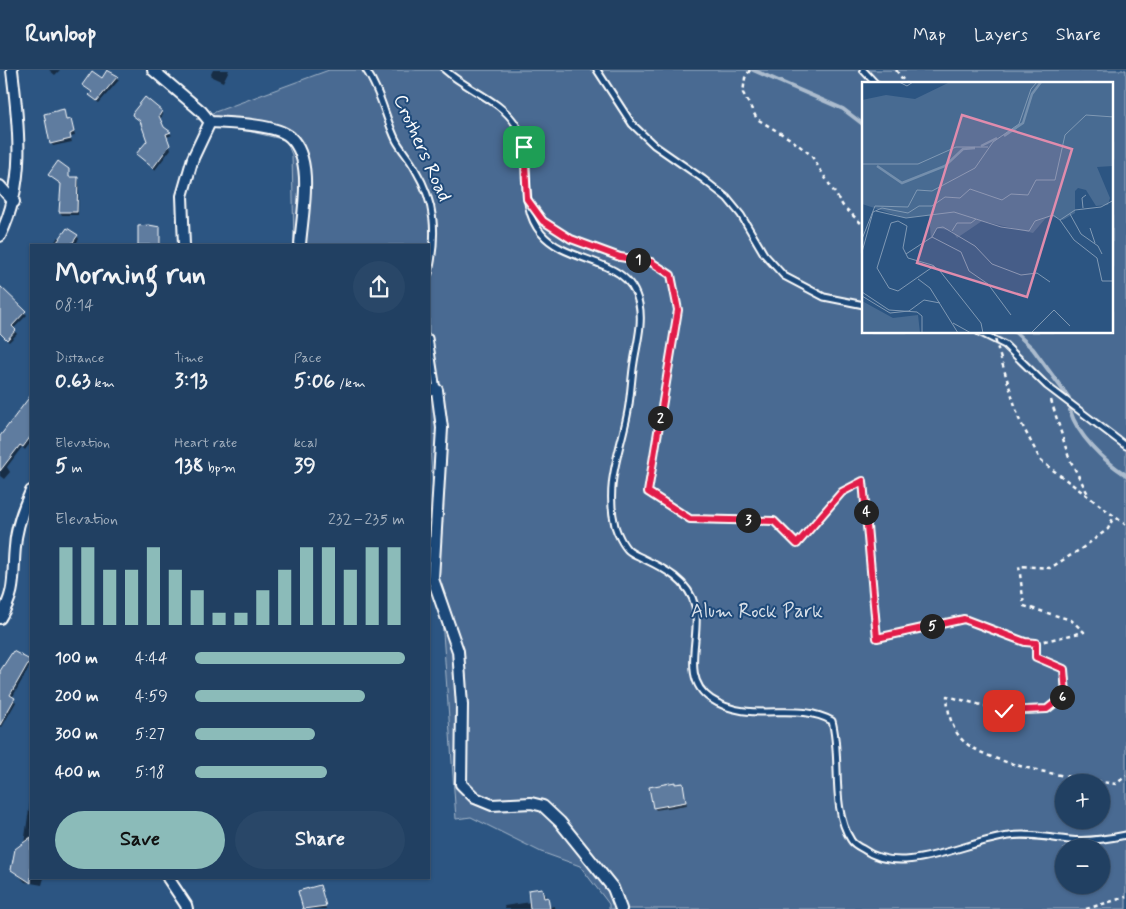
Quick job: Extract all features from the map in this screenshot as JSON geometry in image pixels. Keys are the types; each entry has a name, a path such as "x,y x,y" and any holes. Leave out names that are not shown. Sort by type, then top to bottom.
{"street":[{"path":"0,236 14,202 18,180 19,129 12,70"},
{"path":"153,70 201,111 210,122 272,129 289,136 303,154 305,177 300,244"},
{"path":"184,244 182,196 193,158 210,122"},
{"path":"0,186 14,202"},
{"path":"433,390 442,428 433,579 458,651 462,705 461,784 475,798 492,805 531,803 543,806 560,822 613,888 621,909"},
{"path":"0,618 15,581 15,546 20,516 30,493"},
{"path":"169,879 187,909"}],"lane":[{"name":"Crothers Road","path":"366,70 377,86 396,140 430,197 434,221 430,263"},
{"path":"445,70 458,82 502,109 517,126 524,147 527,199 533,220 541,234 558,248 607,265 631,283 639,304 640,325 628,415 615,458 610,497 616,528 628,551 684,583 695,605 696,632 692,663 696,682 709,698 730,709 757,713 819,713 832,721 837,739 841,814 851,841 872,856 896,860 923,857 1010,836 1095,840 1126,834"},
{"path":"597,70 632,124 654,145 726,198 741,216 764,254 784,276 824,298 862,304"},
{"path":"863,70 874,82"},
{"path":"983,334 1005,345 1047,386 1126,446"},
{"path":"430,351 433,390"}],"path":[{"path":"750,70 745,78 743,93 757,118 811,155 843,206 862,224"},
{"path":"896,70 905,82"},
{"path":"543,221 571,239 620,257 651,262 671,275 678,310 648,492 690,519 774,521 797,544 842,492 863,481 877,638 964,619 1025,642 1036,643 1084,632 1071,620 1024,606 1019,566 1050,568 1081,549 1108,529 1114,516"},
{"path":"994,334 1019,419 1041,461 1126,525"},
{"path":"1047,386 1069,458 1090,499"},
{"path":"1036,643 1036,657 1064,669 1066,694 1047,709 1004,711 946,696 948,716 959,738 980,753 1051,775 1116,784 1126,776"},
{"path":"1086,909 1126,898"}],"green space":[{"name":"Alum Rock Park","path":"329,70 1126,70 1126,909 609,909 609,904 580,866 541,852 471,817 456,819 430,446 430,244 294,244 292,155 286,140 196,119"}],"building":[{"path":"107,70 118,76 97,101 89,95 92,92 82,85 92,71 102,78"},
{"path":"145,97 162,111 159,116 164,127 171,132 166,134 170,145 153,168 136,154 147,141 140,121 132,115"},
{"path":"64,109 66,120 71,119 74,132 70,134 71,139 50,144 44,114"},
{"path":"58,161 69,169 69,177 78,177 77,212 59,212 61,184 48,175"},
{"path":"138,226 160,227 160,244 138,244"},
{"path":"67,228 78,235 72,244 56,244"},
{"path":"0,286 26,311 12,326 16,330 7,340 0,333"},
{"path":"30,396 30,437 23,447 20,445 0,471 0,436"},
{"path":"13,651 30,660 10,695 15,698 0,725 0,671"},
{"path":"675,782 675,784 683,783 686,802 653,808 649,787"},
{"path":"30,838 31,883 11,870 15,849"},
{"path":"320,885 326,906 303,909 298,891"},
{"path":"542,888 544,898 548,897 550,909 530,909 528,890"}],"waterway":[{"path":"753,70 843,109 862,123"},
{"path":"1017,334 1033,349 1069,398"},
{"path":"1070,410 1079,429 1092,447 1126,475"}],"route":[{"path":"524,147 527,199 543,221 571,239 620,257 651,262 671,275 678,310 648,492 690,519 774,521 797,544 842,492 863,481 877,638 964,619 1025,642 1036,643 1036,657 1064,669 1066,694 1047,709 1004,711"}]}
